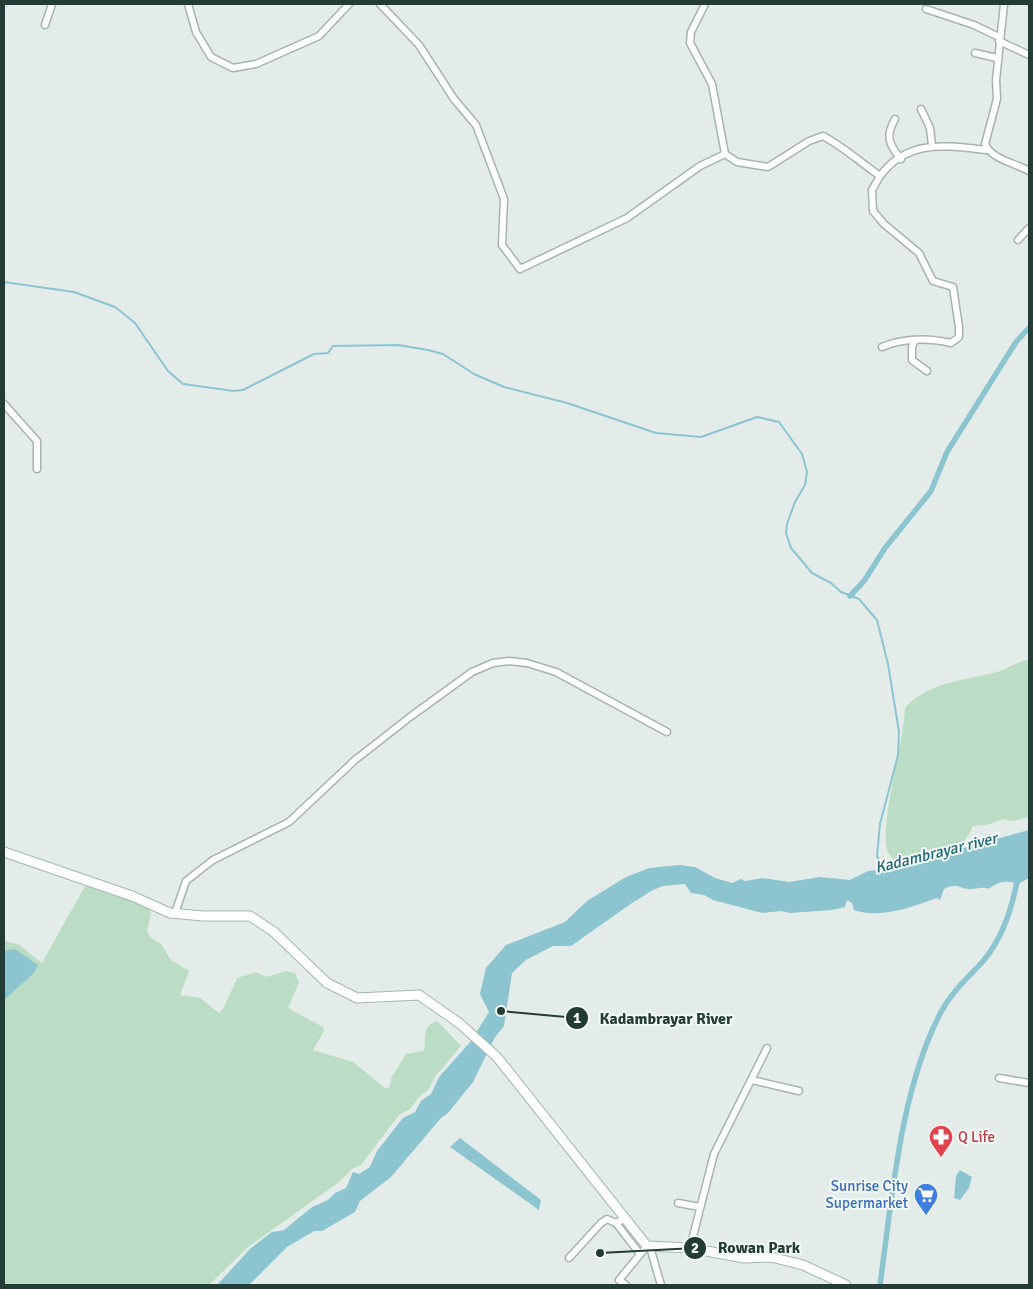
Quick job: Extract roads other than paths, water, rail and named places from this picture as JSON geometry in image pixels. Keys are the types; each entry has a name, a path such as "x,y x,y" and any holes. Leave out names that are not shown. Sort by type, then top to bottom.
{"main road":[{"path":"4,852 132,896 170,913 203,916 244,914 250,916 274,932 327,983 357,998 419,995 459,1023 497,1057 546,1117 620,1221 648,1246 690,1248 744,1258 771,1257 804,1265 846,1285"}],"street":[{"path":"45,25 52,4"},
{"path":"188,4 196,32 211,57 233,68 256,64 319,36 349,4"},
{"path":"380,4 418,45 454,98 476,125 504,199 502,245 520,269 627,218 700,166 725,154"},
{"path":"704,4 692,32 690,43 712,84 725,154 737,162 768,167 809,141 823,136 839,145 850,156 880,176"},
{"path":"988,150 985,144 996,99 997,58 1004,4"},
{"path":"926,9 974,25 1029,55"},
{"path":"975,53 997,58"},
{"path":"921,109 930,128 932,145"},
{"path":"895,119 890,128 888,139 890,146 901,159"},
{"path":"882,347 892,342 924,338 951,343 958,337 955,296 952,287 934,282 919,253 876,216 873,211 872,190 887,167 918,148 932,145 988,150 1029,171"},
{"path":"1018,240 1029,228"},
{"path":"915,340 912,347 912,360 927,371"},
{"path":"4,404 37,441 37,469"},
{"path":"175,913 186,881 213,860 289,822 355,760 410,717 472,672 493,663 509,661 527,663 556,672 667,732"},
{"path":"690,1248 714,1154 767,1048"},
{"path":"999,1078 1029,1083"},
{"path":"752,1080 799,1091"},
{"path":"678,1204 700,1207"},
{"path":"570,1258 601,1223 610,1219 620,1221 640,1254"},
{"path":"626,1285 619,1280 648,1246 661,1285"}],"water":[{"path":"1029,830 1029,878 1018,884 1003,882 989,889 968,889 951,886 944,889 940,900 937,898 885,913 854,910 852,903 847,900 845,907 832,910 762,913 713,900 704,895 691,893 685,884 663,886 632,903 571,946 553,946 526,960 512,973 504,1026 495,1037 473,1082 391,1177 360,1201 355,1212 322,1231 314,1231 287,1247 249,1285 217,1285 251,1248 272,1232 284,1230 312,1207 328,1200 335,1193 346,1188 353,1172 359,1174 370,1167 377,1151 403,1118 415,1112 421,1101 431,1094 439,1077 471,1041 489,1012 480,994 486,968 506,945 565,922 587,901 626,877 649,868 680,865 695,867 715,878 732,883 741,879 745,881 763,878 789,882 820,877 850,880 868,871 904,868 960,849"},
{"path":"15,949 38,965 34,973 4,1000 4,951"},
{"path":"460,1138 541,1200 539,1210 450,1147"},
{"path":"960,1170 972,1177 969,1188 960,1200 954,1198 956,1176"}],"waterway":[{"name":"Kadambrayar river","path":"4,282 74,292 115,307 135,323 168,371 183,384 234,391 243,390 314,354 328,353 333,346 398,345 443,354 474,374 504,387 567,403 656,433 701,437 757,417 779,422 802,454 807,472 805,485 795,502 787,524 786,533 791,548 812,573 831,583 841,592 859,599 877,620 888,664 899,732 898,755 880,824 877,856 883,870"},
{"path":"850,596 864,581 885,548 931,491 947,452 1016,342 1029,328"},
{"path":"880,1285 894,1181 907,1110 916,1075 927,1043 945,1004 984,960 997,941 1010,909 1018,876"}],"place":[{"name":"Kadambrayar River","path":"501,1011"},
{"name":"Q Life","path":"941,1158"},
{"name":"Sunrise City Supermarket","path":"926,1216"},
{"name":"Rowan Park","path":"600,1253"}]}
